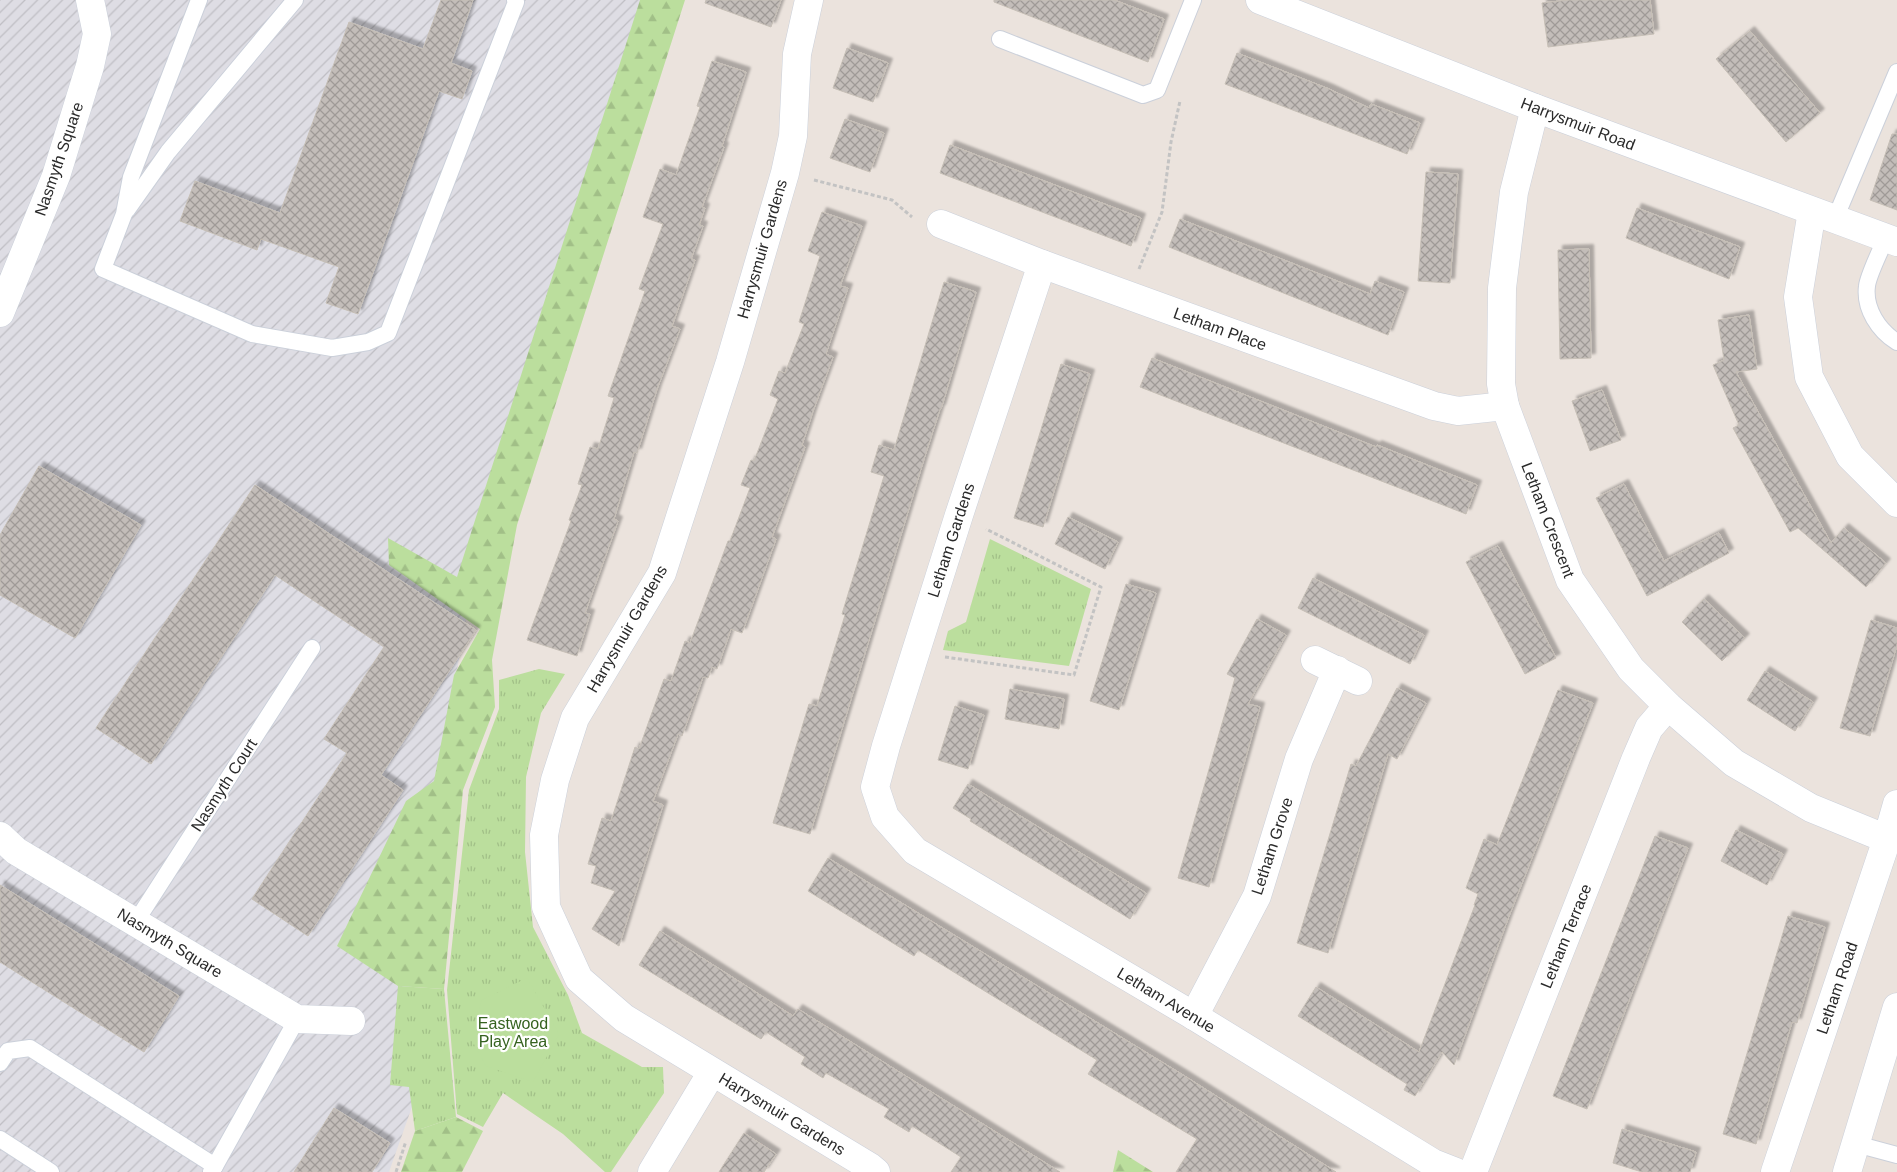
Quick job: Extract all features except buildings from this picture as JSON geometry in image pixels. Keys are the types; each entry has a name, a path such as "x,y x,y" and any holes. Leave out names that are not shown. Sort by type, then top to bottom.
{"street":[{"name":"Nasmyth Square","path":"0,313 56,176 90,66 97,34 90,0"},
{"name":"Harrysmuir Gardens","path":"809,0 797,54 793,136 784,173 730,362 662,573 575,718 555,780 544,835 546,907 579,979 624,1018 876,1172"},
{"name":"Harrysmuir Road","path":"1260,0 1535,108 1891,240"},
{"name":"Letham Crescent","path":"1535,108 1514,192 1502,288 1501,384 1504,406 1570,580 1631,669 1668,706 1734,763 1811,808 1887,839"},
{"path":"1824,215 1798,297 1809,376 1850,456 1897,503"},
{"name":"Letham Place","path":"941,224 1042,264 1434,406 1458,411 1504,406"},
{"name":"Letham Gardens","path":"885,817 875,787 886,746 959,515 1042,264"},
{"name":"Letham Grove","path":"1194,1016 1257,896 1299,759 1337,670"},
{"name":"Letham Terrace","path":"1473,1172 1639,750 1649,728 1668,706"},
{"name":"Letham Road","path":"1775,1172 1887,839 1897,804"},
{"name":"Letham Avenue","path":"885,817 915,851 1194,1016 1434,1163 1456,1172"},
{"name":"Nasmyth Square","path":"0,836 16,851 297,1020 351,1021"},
{"path":"1847,1172 1897,1007"},
{"name":"Harrysmuir Gardens","path":"652,1172 712,1072"}],"lane":[{"path":"199,0 131,177 124,214 103,269 252,334 332,348 368,342 388,333 516,2 515,0"},
{"path":"124,214 168,152 295,0"},
{"path":"1000,39 1142,95 1157,90 1193,0"},
{"path":"1824,215 1897,72"},
{"path":"1891,240 1867,286 1869,311 1887,336 1897,342"},
{"name":"Nasmyth Court","path":"135,923 312,648"},
{"path":"0,1063 8,1051 30,1048 213,1169 297,1020"},
{"path":"0,1139 50,1172"},
{"path":"1856,1144 1897,1155"}],"path":[{"path":"1128,295 1162,212 1171,142 1182,95"},
{"path":"784,173 892,200 920,225 941,224"},
{"path":"916,653 1074,675 1101,587 959,515"},
{"path":"396,1172 406,1141"}],"shaded area":[{"path":"0,0 643,0 473,579 409,944 425,1070 389,1172 0,1172"}],"green space":[{"path":"640,0 685,0 517,525 492,660 495,707 463,790 444,989 398,986 337,946 406,801 434,781 454,675 480,629 389,565 388,538 457,577"},
{"path":"990,539 1091,589 1069,666 943,650 948,631 966,622"},
{"path":"539,669 565,674 541,713 526,777 525,852 533,927 568,995 582,1033 642,1067 663,1067 664,1093 611,1172 605,1172 563,1134 503,1093 483,1127 457,1114 447,990 469,790 499,709 499,680"},
{"name":"Eastwood Play Area","path":"527,978 559,1034 533,1082 486,1066 470,1037 482,1000"},
{"path":"398,986 444,989 456,1117 415,1131 409,1087 390,1085"},
{"path":"456,1117 483,1131 462,1172 401,1172 415,1131"},
{"path":"1118,1150 1153,1172 1113,1172"}]}
